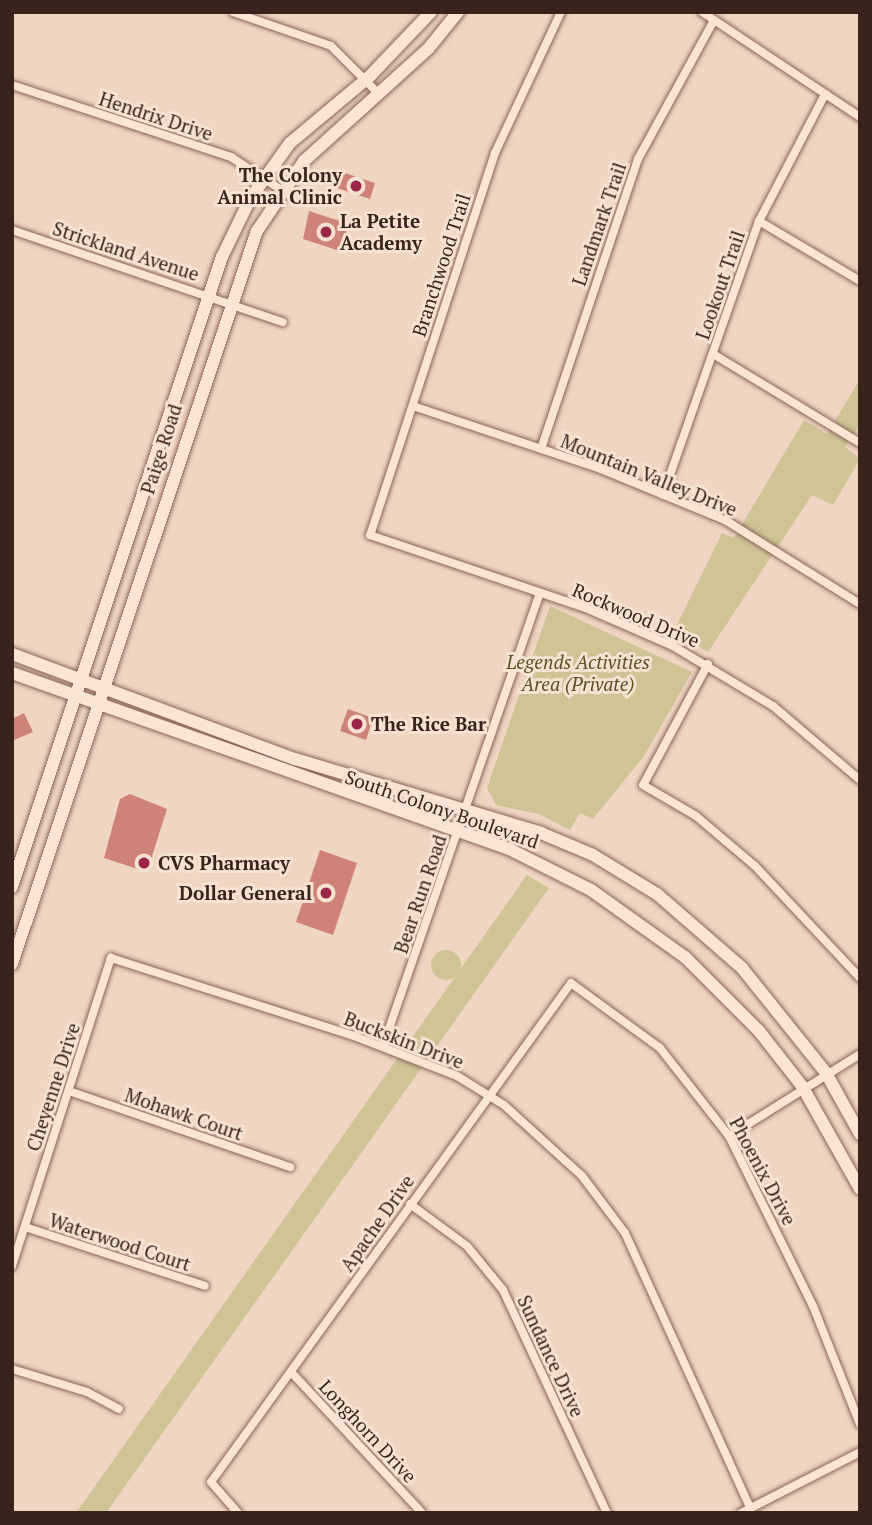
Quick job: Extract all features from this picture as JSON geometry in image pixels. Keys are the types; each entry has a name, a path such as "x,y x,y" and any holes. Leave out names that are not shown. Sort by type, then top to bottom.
{"main road":[{"name":"Paige Road","path":"12,887 208,295 264,178 310,123 369,78 431,12"},
{"name":"Paige Road","path":"12,964 229,302 257,230 283,191 327,138 379,94 458,12"},
{"path":"143,492 165,500"},
{"name":"South Colony Boulevard","path":"12,654 104,685 317,767 467,810 593,855 657,894 742,968 826,1073 860,1134"},
{"name":"South Colony Boulevard","path":"12,673 98,703 226,754 459,832 541,863 646,926 733,1003 802,1086 860,1189"},
{"path":"219,731 226,754"},
{"path":"311,783 317,767"},
{"path":"27,841 51,845"}],"street":[{"path":"233,12 331,46 369,78 379,94"},
{"name":"Branchwood Trail","path":"370,535 512,106 561,12"},
{"path":"702,12 860,117"},
{"name":"Landmark Trail","path":"541,449 638,159 714,20"},
{"name":"Hendrix Drive","path":"12,85 231,157 283,191"},
{"name":"Lookout Trail","path":"663,495 758,221 825,94"},
{"path":"758,221 860,281"},
{"name":"Strickland Avenue","path":"12,230 282,322"},
{"path":"713,354 860,443"},
{"name":"Mountain Valley Drive","path":"413,406 541,449 725,520 860,604"},
{"name":"Rockwood Drive","path":"370,535 625,624 708,664 773,706 860,780"},
{"name":"Bear Run Road","path":"383,1046 540,593"},
{"path":"708,664 643,785 696,816 755,866 860,978"},
{"name":"Buckskin Drive","path":"111,958 383,1046 488,1095 558,1149 625,1233 750,1507"},
{"name":"Cheyenne Drive","path":"12,1266 111,958"},
{"name":"Apache Drive","path":"238,1513 211,1482 570,983"},
{"name":"Phoenix Drive","path":"570,983 660,1048 729,1136 813,1306 860,1424"},
{"path":"729,1136 802,1086 860,1054"},
{"name":"Mohawk Court","path":"69,1091 290,1167"},
{"name":"Sundance Drive","path":"410,1204 467,1246 509,1300 607,1513"},
{"name":"Waterwood Court","path":"25,1227 205,1286"},
{"path":"12,1369 87,1392 119,1409"},
{"name":"Longhorn Drive","path":"291,1372 422,1513"},
{"path":"741,1513 860,1452"}],"green space":[{"path":"860,379 860,425 845,447 860,459 833,505 812,495 708,652 673,633 722,533 734,538 804,420 827,434"},
{"name":"Legends Activities Area (Private)","path":"550,606 692,672 644,756 593,819 580,813 570,830 539,814 496,805 487,788"},
{"path":"527,875 549,888 106,1513 76,1513"},
{"path":"446,950 457,954 461,965 457,976 446,980 435,976 431,965 435,954"}],"building":[{"name":"The Colony Animal Clinic","path":"342,172 375,183 370,199 337,188"},
{"name":"La Petite Academy","path":"309,211 349,224 340,251 303,239"},
{"name":"The Rice Bar","path":"348,709 373,718 366,740 340,731"},
{"path":"24,713 33,732 12,741 12,719"},
{"name":"CVS Pharmacy","path":"130,794 167,809 147,872 104,858 120,799"},
{"name":"Dollar General","path":"320,850 357,863 333,935 296,922"}],"place":[{"name":"The Colony Animal Clinic","path":"356,186"},
{"name":"La Petite Academy","path":"326,232"},
{"name":"The Rice Bar","path":"357,724"},
{"name":"CVS Pharmacy","path":"144,863"},
{"name":"Dollar General","path":"326,893"}]}
